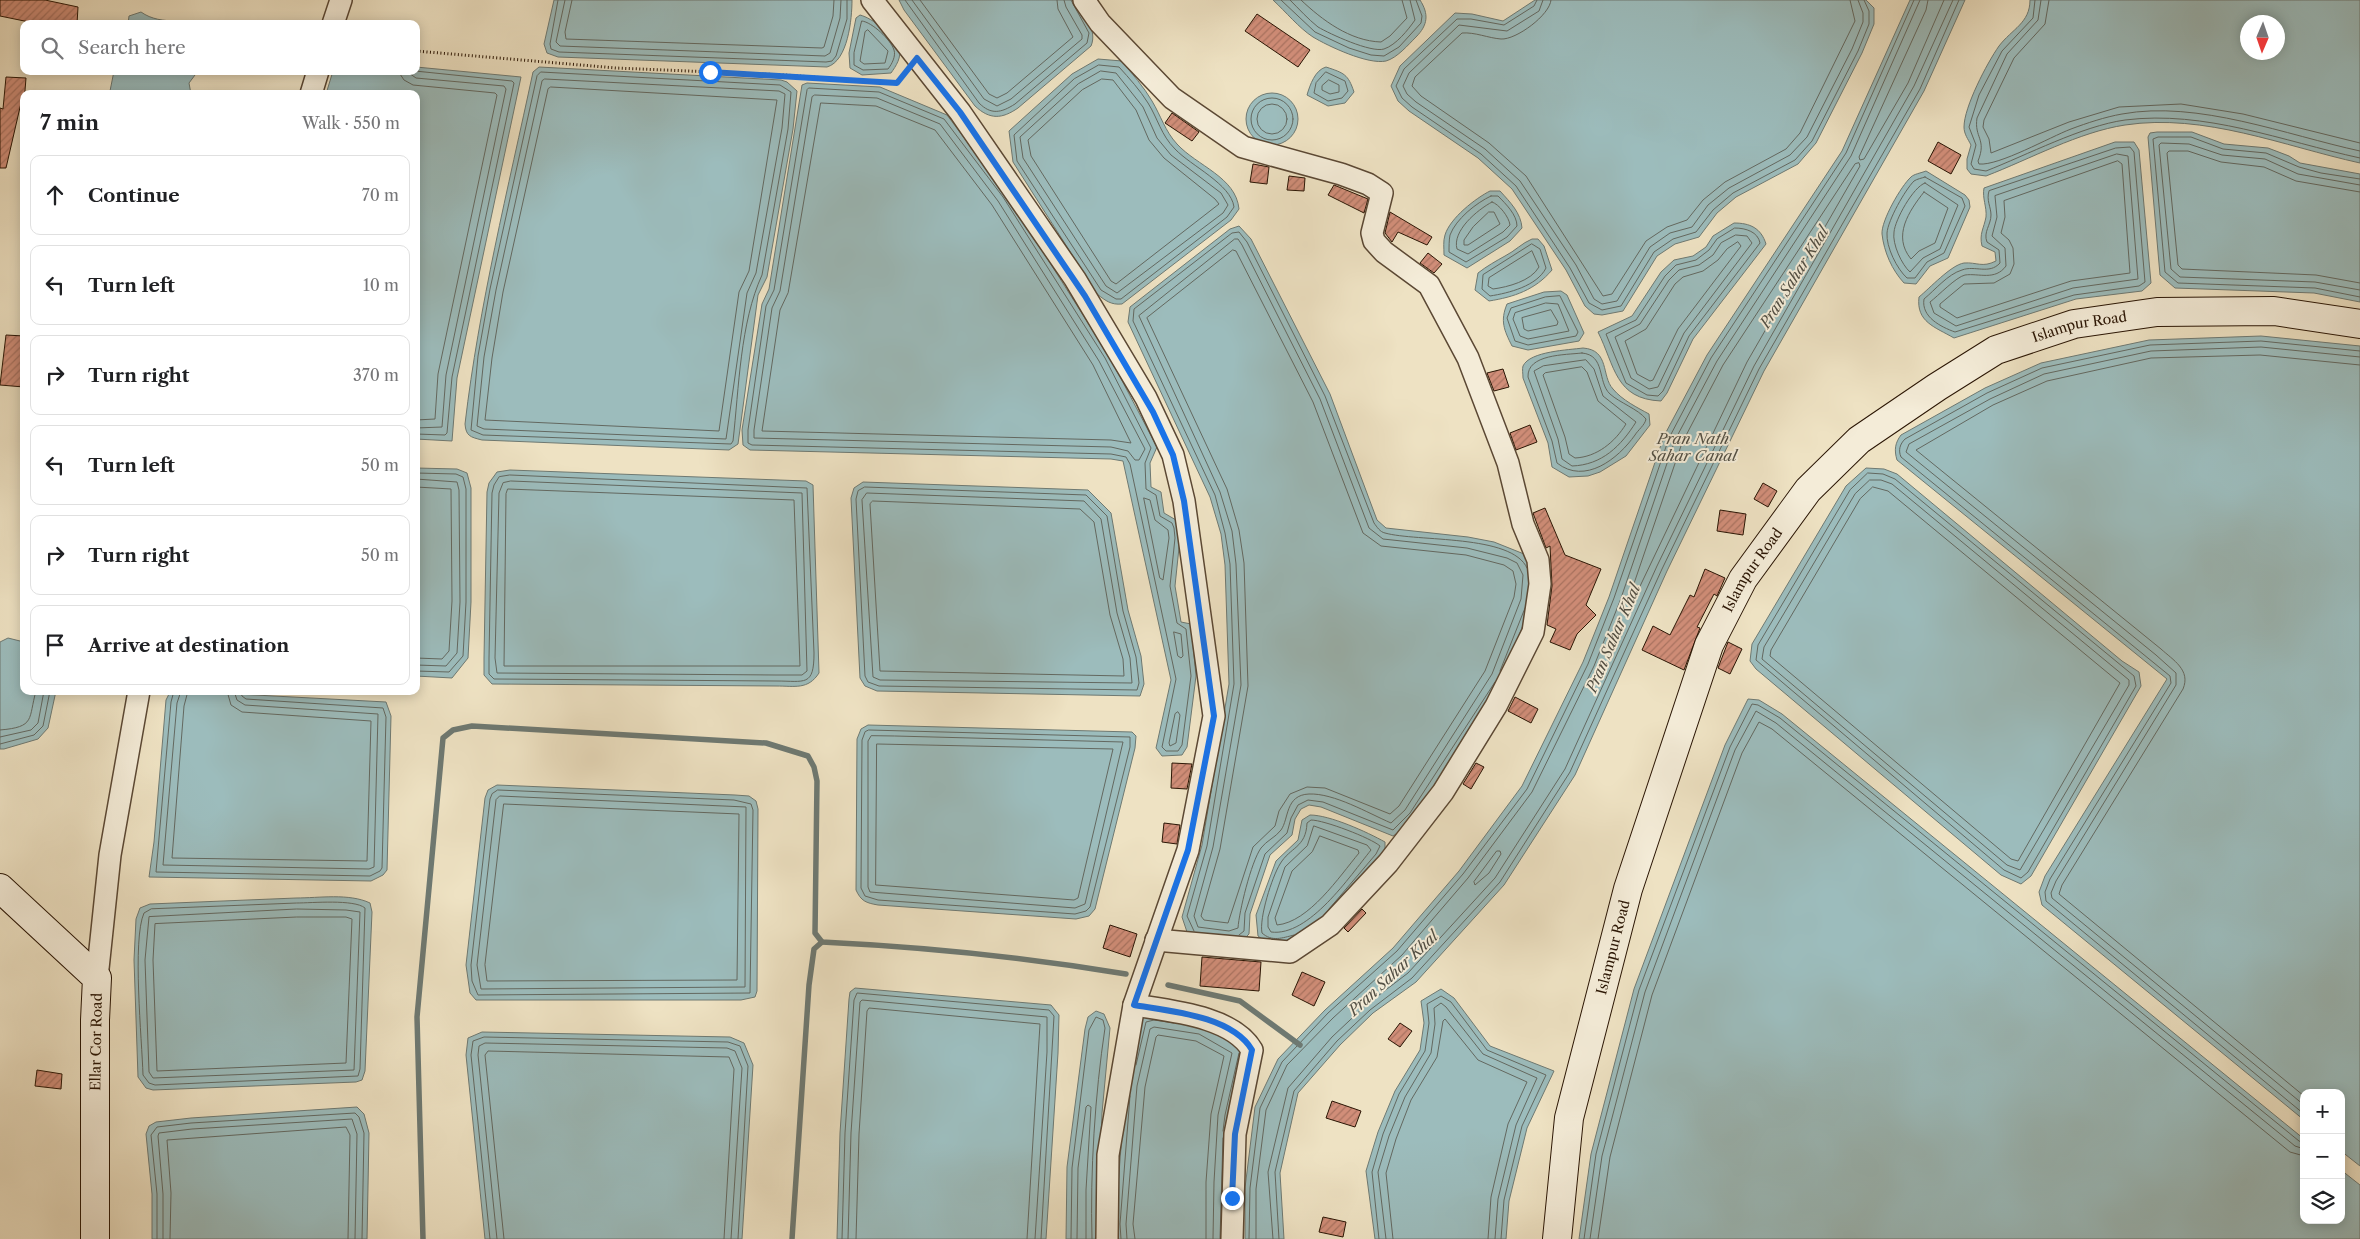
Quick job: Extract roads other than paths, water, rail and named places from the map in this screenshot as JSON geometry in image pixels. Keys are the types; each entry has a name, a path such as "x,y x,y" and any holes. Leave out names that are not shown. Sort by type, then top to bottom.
{"street":[{"path":"334,20 341,0"},
{"path":"872,0 960,112 1074,279 1146,398 1173,455 1184,501 1214,716 1188,850 1134,1005 1108,1155 1108,1239"},
{"path":"1084,0 1100,23 1172,98 1243,147 1341,174 1368,184 1382,193 1372,233 1374,241 1384,252 1429,285 1468,358 1508,463 1523,524 1538,560 1540,576 1538,611 1533,632 1496,706 1430,808 1388,863 1330,926 1290,952 1156,940"},
{"path":"312,90 317,75"},
{"name":"Islampur Road","path":"1558,1239 1572,1109 1628,889 1709,645 1743,578 1808,490 1859,440 1996,350 2074,324 2157,312 2274,311 2360,324"},
{"path":"97,978 110,855 139,695"},
{"name":"Ellar Cor Road","path":"0,888 97,978 95,1020 95,1239"},
{"path":"1134,1005 1191,1014 1246,1039 1252,1050 1235,1134 1232,1239"}],"water":[{"path":"554,0 852,0 850,28 844,48 840,57 827,67 558,57 547,53 544,44"},
{"path":"899,0 1075,0 1089,22 1093,40 1091,46 1018,108 1001,116 991,116 980,111 975,106 904,10"},
{"path":"1273,0 1420,0 1425,10 1426,19 1420,33 1394,57 1386,61 1369,60 1348,54 1313,37"},
{"path":"1535,0 1866,0 1874,8 1874,24 1862,53 1816,143 1798,164 1736,197 1717,213 1699,237 1675,244 1657,256 1623,311 1602,315 1594,314 1585,306 1566,270 1512,189 1478,158 1409,111 1398,101 1391,86 1400,66 1455,13 1472,14 1503,21"},
{"name":"Pran Nath Sahar Canal","path":"1910,0 1965,0 1924,91 1764,371 1667,571 1575,775 1504,885 1416,982 1373,1013 1340,1045 1298,1093 1280,1173 1284,1239 1245,1239 1245,1188 1255,1107 1278,1059 1325,1010 1393,948 1459,871 1522,786 1583,662 1609,597 1664,436 1707,355 1842,151"},
{"path":"2030,0 2360,0 2360,163 2273,140 2214,127 2185,123 2155,122 2125,125 2090,134 1986,176 1971,174 1967,169 1967,159 1971,145 1965,134 1964,127 1968,108 1977,85 1999,46 2024,20"},
{"path":"141,12 149,17 162,20 128,20 129,16"},
{"path":"860,15 882,28 897,43 900,51 899,58 891,73 862,75 850,68 849,53 856,18"},
{"path":"1098,59 1122,61 1149,96 1173,139 1185,152 1231,188 1239,209 1231,220 1122,304 1109,302 1097,294 1013,162 1009,131 1072,74"},
{"path":"420,67 521,77 457,378 452,441 420,439 420,90 327,90 332,75 420,75"},
{"path":"539,67 781,80 787,82 797,91 793,129 767,277 758,295 738,444 729,450 482,440 472,437 466,431 465,424 471,380 486,291 533,72"},
{"path":"1326,67 1345,75 1350,81 1354,92 1345,103 1328,106 1307,95 1316,75"},
{"path":"113,75 195,75 189,83 190,90 110,90"},
{"path":"807,83 880,87 947,115 1007,195 1109,356 1157,447 1150,463 1151,487 1161,492 1164,513 1176,520 1180,538 1175,586 1181,622 1191,624 1196,676 1187,747 1182,755 1162,756 1156,748 1171,680 1123,461 1111,459 750,450 743,445 742,430 762,304 769,289 802,85"},
{"path":"1267,93 1277,93 1286,97 1294,105 1298,119 1294,133 1286,141 1277,145 1267,145 1258,141 1250,133 1246,124 1246,114 1250,105 1258,97"},
{"path":"2192,132 2224,144 2268,148 2289,156 2300,163 2360,174 2360,302 2314,293 2175,288 2160,275 2148,137 2150,133"},
{"path":"2115,142 2134,142 2139,150 2151,283 2142,291 2076,299 1954,338 1928,323 1921,312 1919,297 1947,272 1959,265 1964,263 1983,264 1996,261 1995,252 1982,246 1981,242 1981,234 1986,217 1984,188"},
{"path":"1926,171 1965,195 1969,200 1970,207 1948,258 1930,266 1916,284 1904,283 1892,267 1887,254 1883,241 1883,228 1892,204 1907,182 1914,175"},
{"path":"1490,191 1500,191 1508,199 1517,213 1522,228 1510,241 1467,268 1444,255 1445,235 1458,215 1478,198"},
{"path":"1734,223 1750,225 1758,230 1766,244 1693,339 1667,393 1661,401 1646,399 1634,394 1625,387 1613,368 1598,332 1632,316 1661,272 1674,260 1693,256 1706,247 1713,236"},
{"path":"1239,226 1251,239 1330,394 1377,520 1386,528 1468,537 1494,542 1524,554 1530,563 1532,602 1502,679 1414,817 1403,829 1393,836 1321,807 1309,805 1301,809 1295,819 1292,835 1270,855 1250,914 1249,934 1244,939 1194,938 1187,932 1182,917 1202,845 1229,684 1225,565 1221,534 1210,497 1128,322 1130,307 1230,229"},
{"path":"1532,239 1538,239 1544,246 1552,270 1545,277 1524,292 1489,301 1475,290 1478,273"},
{"path":"1561,291 1567,295 1584,333 1579,341 1528,350 1512,346 1503,321 1507,304 1544,292"},
{"path":"2261,336 2360,346 2360,1166 2345,1154 2345,1089 2300,1089 2300,1117 2042,905 2039,892 2045,876 2167,679 1897,460 1896,444 1901,435 1985,388 2041,363 2149,340"},
{"path":"1583,348 1597,353 1604,364 1609,384 1625,400 1649,414 1650,425 1626,456 1600,472 1588,476 1569,477 1552,467 1548,443 1523,378 1523,366 1533,357 1541,354"},
{"path":"420,468 457,469 467,473 471,488 471,602 468,658 452,678 420,676"},
{"path":"1866,468 1884,469 1897,474 2122,661 2139,672 2141,686 2031,876 2021,884 2001,875 1756,669 1750,661 1752,644 1846,486"},
{"path":"510,470 806,481 813,485 819,673 806,685 800,686 492,684 484,675 487,492 489,483 497,472"},
{"path":"863,482 1088,490 1111,513 1128,610 1141,656 1144,684 1140,696 877,691 865,686 860,678 851,498 854,488"},
{"path":"8,638 20,641 20,695 55,695 48,728 38,739 4,749 0,749 0,642"},
{"path":"168,695 255,695 386,702 391,716 387,870 383,875 371,881 149,877 154,842 166,700"},
{"path":"1748,699 1759,700 1782,714 2300,1136 2300,1224 2345,1224 2345,1173 2360,1185 2360,1239 1579,1239 1591,1154 1634,989 1725,745"},
{"path":"868,725 1132,732 1136,736 1135,748 1095,909 1089,916 1076,919 878,905 862,899 856,890 857,739 861,729"},
{"path":"497,785 735,795 749,796 756,801 758,809 757,991 755,997 741,1000 476,1000 470,993 466,965 485,798 488,790"},
{"path":"1310,815 1328,818 1359,829 1385,842 1385,849 1375,864 1324,921 1298,939 1285,944 1271,943 1258,936 1256,915 1276,861 1298,840 1302,820"},
{"path":"324,897 362,900 370,903 372,912 365,1071 362,1080 356,1082 153,1090 146,1088 138,1077 134,960 136,919 140,908 150,904"},
{"path":"855,988 1051,1005 1059,1015 1046,1239 837,1239 840,1133 849,999 850,992"},
{"path":"1441,989 1454,998 1490,1046 1554,1071 1527,1128 1509,1201 1506,1239 1375,1239 1366,1171 1378,1132 1395,1091 1420,1050 1424,1023 1421,1001"},
{"path":"1096,1011 1104,1014 1110,1028 1102,1113 1097,1239 1066,1239 1067,1167 1085,1029 1088,1017"},
{"path":"1154,1015 1202,1023 1245,1048 1225,1239 1116,1239 1115,1224 1126,1084 1142,1018"},
{"path":"482,1032 730,1037 744,1043 753,1065 742,1239 485,1239 466,1055 468,1038"},
{"path":"357,1107 364,1114 369,1133 367,1239 152,1239 152,1194 146,1134 149,1126 156,1122 191,1118"}],"waterway":[{"path":"423,1239 417,1017 443,738 453,730 472,726 766,743 808,756 814,767 817,781 815,933 822,942 974,954 1126,974"},
{"path":"792,1239 809,985 814,949 822,942"},
{"path":"1168,985 1240,1001 1300,1045"}],"water label":[{"name":"Pran Sahar Khal","path":"1794,277"},
{"name":"Pran Sahar Khal","path":"1613,638"},
{"name":"Pran Sahar Khal","path":"1393,973"}]}
